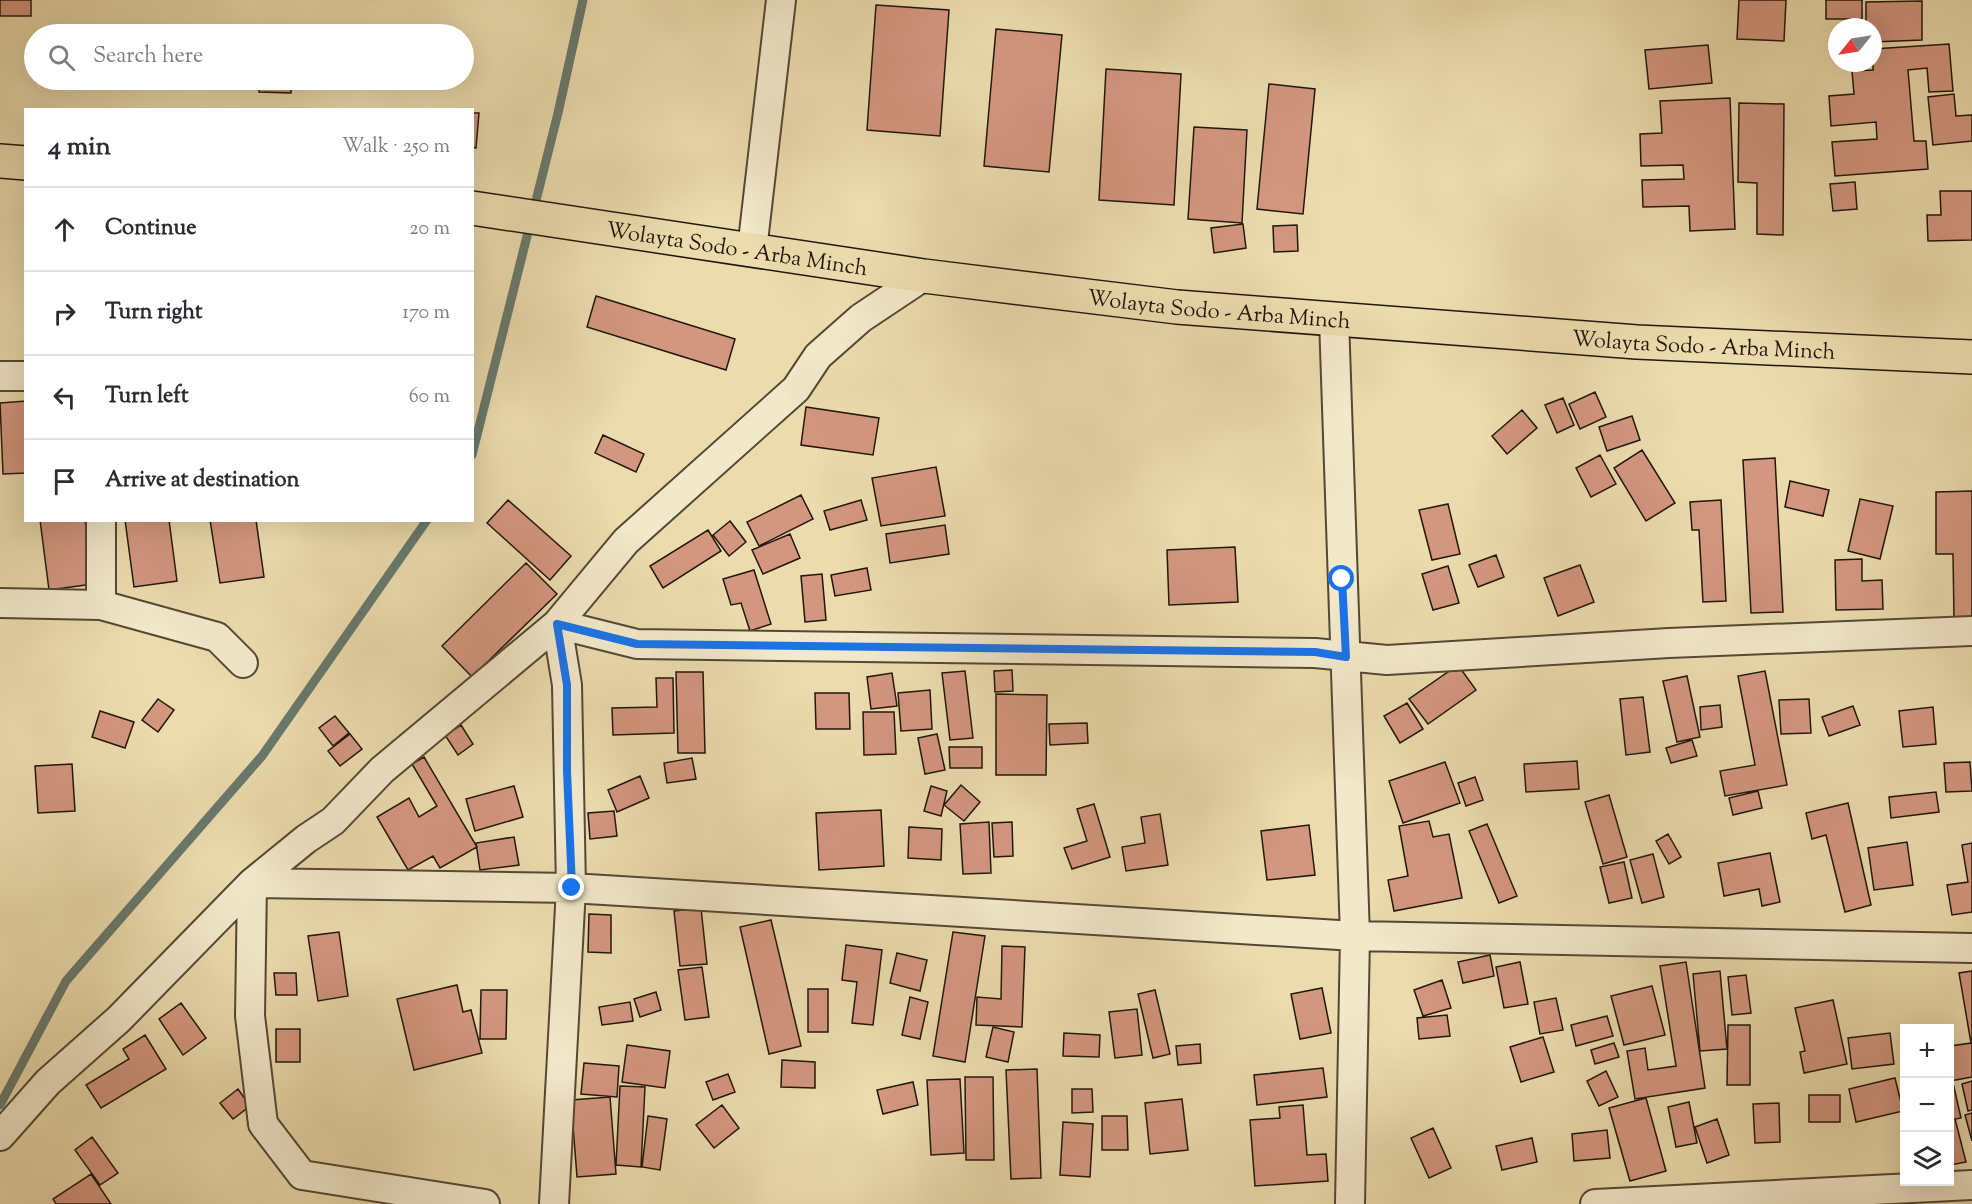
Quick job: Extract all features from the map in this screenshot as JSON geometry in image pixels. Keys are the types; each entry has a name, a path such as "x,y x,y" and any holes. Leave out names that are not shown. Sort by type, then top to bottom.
{"highway":[{"path":"0,161 24,163"},
{"name":"Wolayta Sodo - Arba Minch","path":"474,208 924,276 1177,307 1637,342 1972,357"}],"street":[{"path":"752,250 781,0"},
{"path":"0,1136 48,1082 119,1019 252,883 306,839 333,821 382,770 557,624 626,541 796,389 818,356 861,318 924,276"},
{"path":"1334,319 1355,936 1350,1204"},
{"path":"0,376 24,376"},
{"path":"101,522 102,605"},
{"path":"0,603 102,605 218,637 243,663"},
{"path":"557,624 637,644 1315,652 1387,660 1669,643 1972,631"},
{"path":"554,1204 572,888 567,771 567,685 557,624"},
{"path":"252,883 572,888 1355,936 1972,948"},
{"path":"252,883 250,1016 263,1124 302,1175 485,1204"},
{"path":"1594,1204 1972,1185"}],"building":[{"path":"0,0 31,0 31,16 0,16"},
{"path":"1739,0 1786,0 1784,41 1737,39"},
{"path":"1826,0 1862,0 1862,18 1826,19"},
{"path":"1922,1 1922,40 1882,42 1882,18 1866,18 1866,2"},
{"path":"876,5 949,10 940,136 867,130"},
{"path":"996,29 1062,35 1049,172 984,166"},
{"path":"1949,44 1953,91 1929,92 1927,68 1908,70 1914,141 1926,141 1928,169 1835,176 1832,142 1877,139 1876,122 1831,126 1829,96 1854,94 1852,72 1882,72 1882,48"},
{"path":"1708,45 1712,83 1649,89 1645,50"},
{"path":"1106,69 1181,74 1174,205 1099,200"},
{"path":"1269,84 1315,89 1303,214 1257,209"},
{"path":"259,90 291,90 291,93 259,92"},
{"path":"1954,94 1956,116 1972,115 1972,141 1933,145 1928,97"},
{"path":"1730,98 1735,229 1690,231 1689,206 1643,207 1642,180 1684,179 1683,165 1641,166 1640,134 1662,133 1660,101"},
{"path":"1739,103 1784,104 1783,235 1757,234 1757,183 1738,182"},
{"path":"474,113 479,113 476,148 474,148"},
{"path":"1194,127 1247,130 1242,223 1188,219"},
{"path":"1855,182 1857,209 1833,211 1830,184"},
{"path":"1940,191 1972,191 1972,240 1928,241 1927,215 1941,215"},
{"path":"1243,224 1246,248 1214,253 1211,228"},
{"path":"1297,225 1298,251 1274,252 1273,226"},
{"path":"596,296 735,339 726,370 587,327"},
{"path":"1595,392 1606,417 1580,429 1569,404"},
{"path":"1563,398 1574,425 1557,433 1545,405"},
{"path":"24,401 24,473 3,474 0,403"},
{"path":"806,407 879,418 873,455 801,445"},
{"path":"1522,410 1537,428 1507,454 1492,436"},
{"path":"1632,416 1640,440 1607,451 1599,427"},
{"path":"603,435 644,454 636,472 595,453"},
{"path":"1642,450 1675,503 1646,521 1614,468"},
{"path":"1600,455 1616,484 1591,497 1576,468"},
{"path":"1775,458 1783,612 1751,613 1743,460"},
{"path":"936,467 945,516 881,526 872,478"},
{"path":"1790,481 1829,490 1823,516 1785,507"},
{"path":"1972,491 1972,618 1954,618 1953,554 1936,554 1936,492"},
{"path":"801,495 813,519 759,546 747,522"},
{"path":"1860,499 1893,506 1880,559 1848,551"},
{"path":"508,500 571,556 550,580 487,523"},
{"path":"861,500 867,520 830,530 824,511"},
{"path":"1721,500 1726,601 1703,602 1699,530 1692,530 1690,502"},
{"path":"1448,504 1460,554 1432,560 1419,510"},
{"path":"730,521 746,542 729,556 713,535"},
{"path":"40,522 85,522 93,584 49,590"},
{"path":"125,522 169,522 177,581 134,587"},
{"path":"210,522 256,522 264,577 220,583"},
{"path":"945,525 949,554 890,563 886,534"},
{"path":"708,530 721,551 663,588 650,566"},
{"path":"790,534 800,558 763,574 752,550"},
{"path":"1235,547 1238,602 1169,605 1167,550"},
{"path":"1496,555 1504,577 1478,587 1469,565"},
{"path":"1862,559 1862,581 1882,580 1883,609 1836,610 1835,560"},
{"path":"526,563 557,594 472,677 442,646"},
{"path":"1580,565 1594,602 1558,616 1544,578"},
{"path":"1448,566 1459,603 1433,610 1422,574"},
{"path":"867,568 871,590 835,596 831,575"},
{"path":"754,570 771,624 750,631 741,603 731,605 723,579"},
{"path":"822,574 826,620 805,622 801,576"},
{"path":"1458,665 1476,690 1428,724 1409,699"},
{"path":"1012,670 1013,691 995,692 994,671"},
{"path":"965,671 973,738 950,740 942,673"},
{"path":"1765,671 1787,785 1725,796 1720,771 1755,765 1738,676"},
{"path":"676,672 703,672 705,753 678,753"},
{"path":"892,673 897,706 871,709 867,677"},
{"path":"1687,676 1700,737 1677,742 1663,681"},
{"path":"656,678 673,678 674,733 613,735 612,708 657,707"},
{"path":"930,690 932,729 901,731 898,693"},
{"path":"815,693 849,693 850,729 816,729"},
{"path":"996,694 1047,695 1046,775 996,775"},
{"path":"1643,697 1650,752 1626,755 1620,699"},
{"path":"158,699 174,710 158,732 142,720"},
{"path":"1809,699 1811,733 1781,734 1779,700"},
{"path":"1407,703 1423,729 1400,743 1384,716"},
{"path":"1720,705 1722,727 1701,730 1700,707"},
{"path":"1853,706 1860,725 1829,736 1822,717"},
{"path":"1933,707 1936,744 1903,747 1899,711"},
{"path":"100,711 134,722 125,748 92,737"},
{"path":"863,712 894,712 896,754 864,755"},
{"path":"335,716 349,733 333,746 319,728"},
{"path":"1087,723 1088,743 1050,745 1049,724"},
{"path":"461,725 473,744 458,755 445,735"},
{"path":"350,734 362,749 340,766 328,751"},
{"path":"937,734 945,770 925,774 918,738"},
{"path":"1692,740 1697,756 1671,763 1666,748"},
{"path":"949,747 982,747 982,768 950,768"},
{"path":"424,757 477,847 440,868 433,856 408,870 377,817 409,798 419,817 437,806 412,764"},
{"path":"692,758 696,779 667,783 664,763"},
{"path":"1577,761 1579,789 1526,792 1524,764"},
{"path":"1445,762 1460,803 1403,823 1389,781"},
{"path":"1970,762 1972,791 1946,792 1944,763"},
{"path":"72,764 75,811 38,813 35,766"},
{"path":"640,776 649,798 617,812 608,790"},
{"path":"1475,777 1483,800 1466,806 1458,783"},
{"path":"961,785 980,802 964,821 944,805"},
{"path":"514,786 523,817 475,831 466,799"},
{"path":"931,786 947,791 941,816 924,811"},
{"path":"1758,791 1762,808 1733,815 1729,798"},
{"path":"1936,792 1939,812 1891,818 1889,797"},
{"path":"1609,795 1627,857 1603,864 1585,802"},
{"path":"1848,803 1871,905 1845,912 1826,835 1812,839 1806,813"},
{"path":"1094,804 1110,857 1072,869 1064,848 1087,841 1077,809"},
{"path":"881,810 884,866 819,870 816,813"},
{"path":"614,811 617,836 590,839 588,813"},
{"path":"1160,814 1168,865 1126,871 1122,847 1145,843 1141,817"},
{"path":"1429,821 1433,837 1449,834 1462,898 1394,911 1388,880 1408,876 1399,826"},
{"path":"989,822 991,873 963,874 960,824"},
{"path":"1012,822 1013,856 994,857 992,823"},
{"path":"1487,824 1517,896 1499,903 1469,831"},
{"path":"1309,825 1315,875 1267,880 1261,831"},
{"path":"909,827 942,829 941,860 908,858"},
{"path":"1668,834 1681,857 1669,864 1656,841"},
{"path":"514,837 519,865 480,870 476,843"},
{"path":"1907,842 1913,885 1874,890 1868,848"},
{"path":"1972,843 1972,912 1952,915 1947,885 1968,882 1962,845"},
{"path":"1770,853 1780,902 1762,906 1759,889 1724,896 1718,863"},
{"path":"1653,854 1664,897 1642,903 1630,860"},
{"path":"1624,862 1632,898 1609,903 1600,867"},
{"path":"701,908 707,964 680,966 674,911"},
{"path":"589,914 611,915 611,953 588,952"},
{"path":"771,920 801,1046 769,1054 740,927"},
{"path":"339,932 348,996 318,1001 308,936"},
{"path":"953,932 985,936 965,1062 933,1056"},
{"path":"846,945 882,950 873,1025 852,1023 857,982 842,980"},
{"path":"1002,946 1025,947 1022,1027 976,1025 977,997 1001,999"},
{"path":"897,953 927,960 920,991 890,983"},
{"path":"1490,955 1494,976 1463,983 1458,962"},
{"path":"1520,962 1528,1004 1504,1008 1496,967"},
{"path":"1686,962 1705,1088 1635,1099 1627,1051 1645,1048 1648,1070 1676,1066 1660,966"},
{"path":"702,967 709,1017 685,1020 678,970"},
{"path":"1720,971 1727,1049 1700,1051 1693,974"},
{"path":"1972,971 1972,1077 1954,1080 1954,1045 1971,1043 1959,973"},
{"path":"274,973 296,973 297,995 276,995"},
{"path":"1746,975 1751,1013 1732,1015 1728,977"},
{"path":"1442,980 1451,1008 1423,1016 1414,990"},
{"path":"457,985 463,1012 471,1010 482,1053 414,1070 397,999"},
{"path":"1652,986 1665,1035 1624,1045 1611,996"},
{"path":"1322,988 1331,1033 1300,1039 1291,994"},
{"path":"808,989 828,989 828,1032 808,1032"},
{"path":"481,990 507,990 506,1039 480,1039"},
{"path":"1155,990 1170,1054 1153,1058 1138,994"},
{"path":"656,992 661,1010 640,1017 634,999"},
{"path":"910,997 928,1002 920,1039 902,1035"},
{"path":"1556,998 1563,1030 1540,1034 1534,1002"},
{"path":"1833,1000 1847,1064 1804,1073 1800,1052 1805,1051 1795,1008"},
{"path":"630,1002 633,1021 602,1025 599,1007"},
{"path":"181,1003 206,1038 183,1055 159,1019"},
{"path":"1137,1009 1142,1055 1115,1058 1109,1012"},
{"path":"1447,1015 1450,1036 1419,1039 1417,1018"},
{"path":"1607,1016 1613,1036 1576,1046 1571,1025"},
{"path":"1728,1025 1750,1025 1750,1085 1727,1085"},
{"path":"993,1027 1014,1032 1008,1062 986,1057"},
{"path":"276,1029 300,1029 300,1062 276,1062"},
{"path":"1064,1033 1100,1035 1099,1057 1063,1056"},
{"path":"1890,1033 1894,1064 1852,1069 1848,1038"},
{"path":"145,1035 166,1069 101,1108 86,1085 129,1059 123,1049"},
{"path":"1543,1037 1554,1072 1521,1082 1510,1047"},
{"path":"1614,1043 1619,1057 1595,1064 1591,1050"},
{"path":"1200,1044 1201,1063 1178,1065 1176,1046"},
{"path":"627,1045 670,1051 665,1088 622,1082"},
{"path":"782,1060 815,1062 815,1088 781,1087"},
{"path":"584,1063 619,1066 617,1097 581,1094"},
{"path":"1323,1068 1327,1097 1257,1105 1254,1075"},
{"path":"1037,1069 1041,1178 1011,1179 1006,1070"},
{"path":"1606,1071 1618,1097 1599,1106 1587,1081"},
{"path":"728,1074 735,1092 713,1100 706,1082"},
{"path":"965,1077 993,1077 994,1160 966,1160"},
{"path":"1895,1078 1900,1099 1900,1112 1856,1122 1849,1089"},
{"path":"960,1079 964,1153 931,1155 927,1080"},
{"path":"1972,1081 1972,1110 1968,1111 1962,1084"},
{"path":"913,1082 918,1105 883,1114 877,1090"},
{"path":"620,1086 645,1087 641,1167 616,1165"},
{"path":"1954,1087 1961,1118 1955,1119 1966,1162 1954,1164"},
{"path":"238,1089 250,1106 233,1119 220,1103"},
{"path":"1072,1089 1092,1089 1093,1112 1072,1113"},
{"path":"1809,1095 1840,1095 1840,1122 1809,1122"},
{"path":"610,1097 616,1174 577,1177 571,1100"},
{"path":"1646,1098 1666,1171 1630,1181 1609,1108"},
{"path":"1182,1099 1188,1150 1150,1154 1145,1103"},
{"path":"1689,1102 1697,1143 1676,1147 1668,1107"},
{"path":"1779,1103 1780,1142 1755,1143 1753,1104"},
{"path":"722,1105 739,1128 714,1148 696,1125"},
{"path":"1303,1105 1307,1155 1326,1154 1328,1181 1255,1186 1250,1120 1280,1118 1279,1107"},
{"path":"1972,1113 1972,1141 1965,1115"},
{"path":"648,1116 667,1119 660,1170 642,1167"},
{"path":"1102,1116 1127,1116 1128,1150 1102,1150"},
{"path":"1717,1119 1729,1155 1707,1163 1695,1127"},
{"path":"1063,1122 1093,1124 1090,1177 1060,1175"},
{"path":"1433,1128 1451,1168 1429,1178 1411,1138"},
{"path":"1607,1130 1610,1158 1574,1161 1572,1134"},
{"path":"92,1137 118,1173 100,1185 75,1150"},
{"path":"1532,1138 1537,1162 1502,1170 1496,1146"},
{"path":"91,1174 111,1204 56,1204 53,1199"}],"waterway":[{"path":"474,447 558,113 583,0"},
{"path":"0,1105 66,981 262,756 426,522"}],"route":[{"path":"572,888 567,771 567,685 557,624 637,644 1315,652 1346,657 1342,579"}]}
